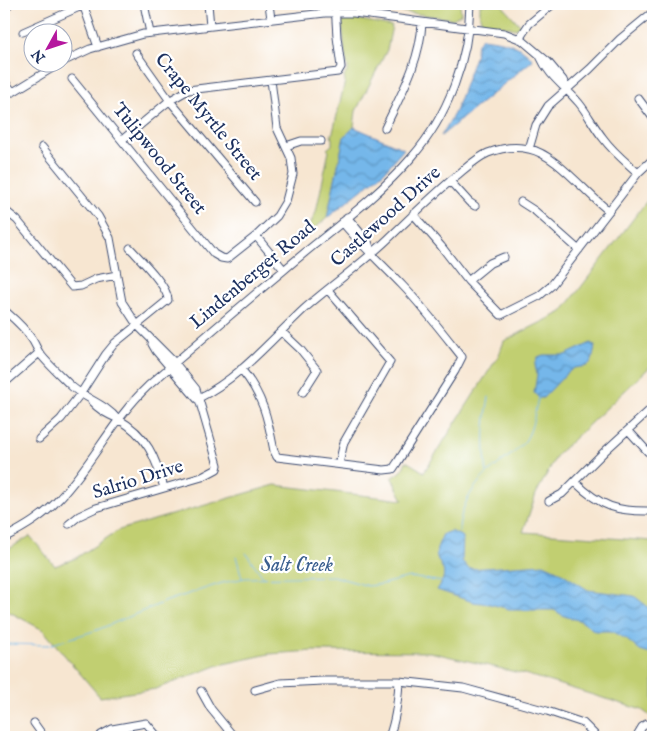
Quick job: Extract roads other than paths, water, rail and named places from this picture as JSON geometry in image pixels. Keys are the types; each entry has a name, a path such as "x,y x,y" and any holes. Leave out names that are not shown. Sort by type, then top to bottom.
{"street":[{"path":"4,10 9,4"},
{"path":"44,22 83,4 98,47"},
{"path":"144,4 150,33"},
{"path":"208,4 210,26"},
{"path":"270,4 271,19"},
{"path":"122,140 170,100 188,90 200,87 338,72 341,67 335,4"},
{"name":"Lindenberger Road","path":"4,538 36,520 59,499 140,393 397,174 413,156 446,106 455,83 462,61 470,4"},
{"path":"519,39 529,24 549,5"},
{"path":"529,149 539,118 548,106 590,70 620,39 653,12"},
{"path":"72,58 98,47 150,33 336,13 354,13 504,33 519,39 540,56 544,66 558,83 567,89 609,146 638,173"},
{"path":"385,128 414,67 421,38 422,23"},
{"name":"Crape Myrtle Street","path":"136,53 170,100 255,202"},
{"path":"4,81 13,92 46,72"},
{"name":"Tulipwood Street","path":"72,79 214,254 227,259 256,236"},
{"path":"271,80 277,128 291,158 293,174 286,201 277,216 256,236 284,270"},
{"path":"638,98 653,118"},
{"path":"286,146 301,141 321,141"},
{"path":"42,147 98,216 110,238 122,302 148,338 196,389 198,399"},
{"name":"Castlewood Drive","path":"198,399 219,388 282,332 305,308 372,253 450,181 488,153 508,148 529,149 548,157 609,212"},
{"path":"413,214 468,281 501,315 545,291 556,280 638,173 653,158"},
{"path":"450,181 475,206"},
{"path":"521,202 535,211 579,250"},
{"path":"6,212 17,220 72,287 81,286 96,279 117,275"},
{"path":"241,369 255,386 264,407 277,457 384,470 393,469 456,371 462,357 412,296 372,253 368,242 344,220"},
{"path":"39,439 61,418 81,393 115,343 168,300 168,295 130,248"},
{"path":"468,281 490,263 504,256"},
{"path":"328,290 390,362 347,436 339,464"},
{"path":"4,310 20,324 32,338 39,353 70,385 90,399 111,410 118,420 140,437 151,451 157,463 164,488"},
{"path":"282,332 300,349 317,370 303,392"},
{"path":"8,380 39,353"},
{"name":"Salrio Drive","path":"69,524 79,516 96,508 202,477 217,469 218,465 198,399"},
{"path":"549,501 562,494 653,407"},
{"path":"628,430 648,452"},
{"path":"575,482 588,495 607,506 629,510 653,511"},
{"path":"389,737 398,705 399,681"},
{"path":"255,690 280,683 399,681 463,688 547,711 583,724 597,737"},
{"path":"201,691 211,709 234,737"},
{"path":"34,723 44,737"},
{"path":"101,735 112,729 146,723 158,737"},
{"path":"636,737 642,727 651,726"}],"water":[{"path":"482,38 496,40 517,47 533,60 441,136 455,112 475,57 477,43"},
{"path":"354,127 404,149 384,172 327,218 344,137"},
{"path":"591,343 595,346 592,361 587,366 574,368 567,373 543,398 539,398 534,393 537,375 535,365 538,357 543,355 565,355"},
{"path":"451,531 463,537 462,561 469,569 544,564 588,590 634,596 647,606 653,615 653,648 650,654 640,651 626,639 611,631 595,631 581,621 564,616 554,610 513,610 473,602 437,590 444,576 438,559 437,549 443,534"}],"waterway":[{"path":"487,473 485,435 489,397"},
{"path":"459,532 461,515 477,484 517,450 528,436 539,397"},
{"path":"246,553 263,577"},
{"path":"236,556 242,578"},
{"name":"Salt Creek","path":"4,644 49,645 97,630 167,601 222,583 245,578 333,576 368,586 409,577 444,582"}]}
